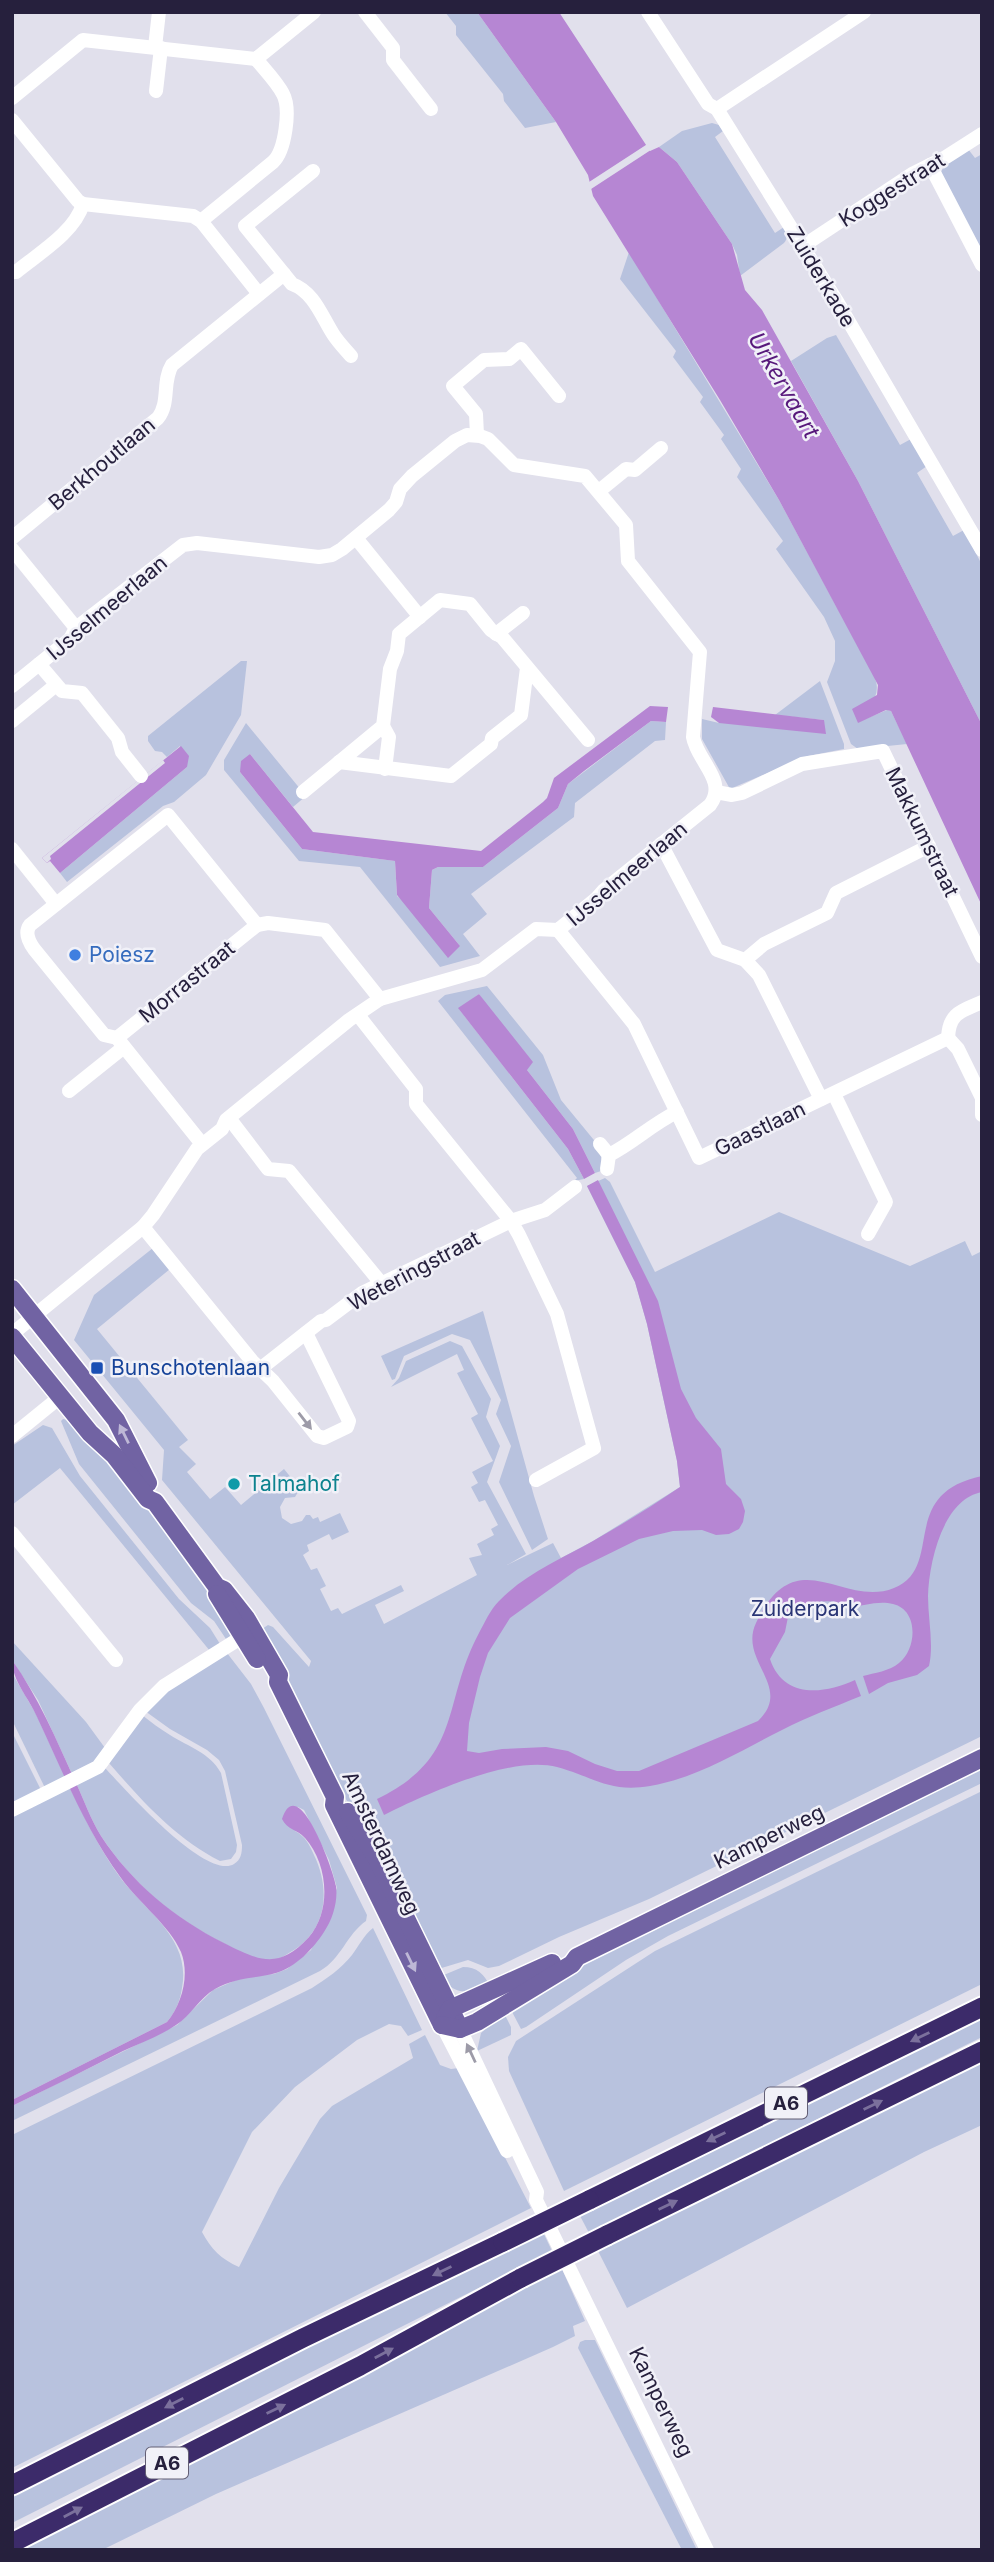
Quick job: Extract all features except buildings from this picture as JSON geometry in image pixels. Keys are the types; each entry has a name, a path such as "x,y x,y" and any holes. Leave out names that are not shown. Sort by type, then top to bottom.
{"highway":[{"name":"A6","path":"12,2486 269,2355 982,2007"},
{"name":"A6","path":"12,2543 360,2366 521,2278 982,2051"}],"main road":[{"name":"Amsterdamweg","path":"12,1289 121,1427 141,1471 156,1494 155,1502"},
{"name":"Amsterdamweg","path":"12,1335 90,1433 114,1455 148,1499 155,1502 217,1587 217,1594 249,1634 272,1679 278,1682 335,1797 334,1805 446,2017"},
{"path":"60,1396 84,1378"},
{"name":"Kamperweg","path":"446,2017 982,1758"},
{"name":"Kamperweg","path":"460,2029 572,1964 577,1956"},
{"path":"446,2017 460,2029"}],"street":[{"path":"156,91 159,12"},
{"path":"256,60 314,12"},
{"path":"365,12 393,48 393,61 431,109"},
{"name":"Zuiderkade","path":"648,12 708,104 718,109 803,246 982,550"},
{"path":"718,109 864,12"},
{"path":"12,98 83,40 256,60 285,97 281,151 273,162 201,221"},
{"path":"12,120 73,196 83,204 190,215 201,221 259,294"},
{"name":"Koggestraat","path":"803,246 916,172 982,134"},
{"path":"930,165 982,265"},
{"path":"313,171 245,226 292,284 302,288 351,356"},
{"path":"12,272 16,272 79,218 83,204"},
{"name":"Berkhoutlaan","path":"12,538 158,418 164,409 170,368 284,274"},
{"path":"558,396 521,349 509,359 484,360 453,386 477,416 477,435 488,439 514,465 580,473 588,477 626,525 626,554 629,564 700,652 693,737 696,750 716,782 716,792"},
{"name":"IJsselmeerlaan","path":"12,686 71,639 76,628 186,544 319,557 338,552 392,507 401,488 412,476 457,439 477,435"},
{"path":"599,491 626,469 635,470 662,449"},
{"path":"356,538 420,617"},
{"path":"12,549 76,628"},
{"path":"385,769 389,737 383,726 390,669 397,651 399,634 440,600 470,604 496,634 502,637 588,740"},
{"path":"496,634 523,613"},
{"path":"39,664 62,691 82,693 118,738 122,752 141,776"},
{"path":"339,762 451,776 491,744 492,738 521,715 527,668"},
{"name":"IJsselmeerlaan","path":"12,721 56,685"},
{"path":"303,792 383,726"},
{"name":"Makkumstraat","path":"716,792 732,795 742,793 802,764 883,751 982,957"},
{"name":"IJsselmeerlaan","path":"34,1316 143,1227 202,1144 222,1129 229,1118 358,1015 380,999 482,970 536,929 558,930 710,805 716,792"},
{"path":"202,1144 120,1043 104,1035 29,941 28,928 56,904 168,815 257,925 268,923 325,930 380,999"},
{"path":"661,844 717,950 745,960 759,975 886,1202 868,1234"},
{"path":"745,960 764,944 828,913 836,892 929,846"},
{"path":"12,849 56,904"},
{"name":"Morrastraat","path":"69,1091 120,1043 257,925"},
{"name":"Gaastlaan","path":"558,930 634,1024 699,1158 948,1038"},
{"path":"982,1002 954,1017 949,1023 948,1038 958,1049 982,1098 982,1115"},
{"path":"358,1015 416,1089 415,1104 511,1221 557,1314 594,1448 536,1480"},
{"path":"605,1156 628,1146 677,1112"},
{"path":"229,1118 268,1169 289,1171 381,1283"},
{"name":"Weteringstraat","path":"260,1369 362,1293 511,1221 545,1210 575,1187"},
{"path":"143,1227 317,1436 324,1438 347,1427 349,1421 306,1333"},
{"name":"Amsterdamweg","path":"12,1335 34,1316"},
{"path":"12,1436 60,1396"},
{"path":"12,1533 116,1660"},
{"path":"12,1810 92,1771 104,1762 140,1710 164,1686 191,1667 249,1634"},
{"name":"Kamperweg","path":"446,2017 530,2196 536,2200 707,2550"},
{"name":"Kamperweg","path":"460,2029 537,2192 536,2200"}],"green space":[{"path":"445,12 477,12 556,122 525,128 504,101 503,94 456,35 456,26"},
{"path":"712,123 719,125 723,131 715,137 775,233 784,227 787,233 784,243 740,276 737,255 732,244 677,162 659,147 682,131"},
{"path":"968,149 975,158 982,154 982,253 941,172 944,166"},
{"path":"629,252 779,500 874,676 876,695 858,722 887,710 891,711 907,744 858,749 851,744 827,682 835,661 835,641 824,617 776,549 783,541 737,477 741,469 721,439 724,435 700,402 703,397 673,357 676,351 620,279"},
{"path":"836,335 900,445 911,439 927,466 917,473 953,536 964,530 982,565 982,725 858,481 791,361"},
{"path":"241,661 247,661 241,715 206,775 67,882 60,873 187,767 180,746 167,757 162,752 155,751 148,741 148,736"},
{"path":"820,681 844,749 808,756 730,789 702,739 702,719 719,723 824,720 775,715"},
{"path":"651,721 666,722 665,740 655,741 575,803 574,817 471,894 487,914 463,934 480,956 440,967 360,867 299,861 224,770 224,760 246,723 306,796 293,807 250,754 240,772 302,849 395,861 397,896 460,946 429,908 432,870 438,867 483,867 558,808 568,784"},
{"path":"487,986 543,1055 561,1100 598,1145 603,1165 601,1171 595,1173 573,1129 527,1070 479,994 459,1009 568,1149 584,1179 574,1181 577,1178 438,1001 445,995"},
{"name":"Zuiderpark","path":"605,1178 610,1182 655,1272 779,1212 910,1266 965,1241 972,1256 982,1251 982,1736 649,1899 499,1966 488,1968 468,1960 435,1970 371,1840 344,1796 259,1631 268,1625 273,1627 309,1667 311,1661 162,1480 164,1450 74,1340 94,1295 153,1248 170,1269 97,1329 188,1440 179,1447 196,1464 187,1472 210,1499 225,1487 241,1505 284,1469 297,1485 294,1488 298,1492 295,1497 285,1498 280,1507 282,1518 291,1524 310,1515 313,1519 318,1517 320,1522 340,1513 349,1532 332,1540 329,1534 307,1545 309,1551 303,1555 311,1570 317,1568 326,1586 320,1589 331,1611 338,1608 342,1614 401,1585 404,1591 375,1605 384,1624 477,1575 469,1558 482,1555 477,1544 494,1535 491,1529 498,1525 485,1500 479,1502 471,1487 478,1483 472,1472 493,1461 471,1418 478,1414 457,1373 464,1370 457,1354 391,1387 399,1378 406,1361 450,1341 462,1346 491,1399 486,1417 500,1446 487,1482 526,1554 507,1565 553,1543 561,1558 680,1487 677,1461 647,1324 635,1282 587,1186"},
{"path":"483,1311 548,1539 532,1550 499,1482 511,1446 496,1414 501,1400 470,1340 452,1334 404,1356 395,1379 392,1380 381,1356"},
{"path":"61,1421 72,1421 123,1472 212,1593 232,1635 226,1639 214,1621 191,1603 79,1464"},
{"path":"43,1425 52,1428 80,1476 179,1599 210,1628 220,1644 210,1651 60,1468 12,1505 12,1446"},
{"path":"12,1641 86,1722 105,1748 102,1756 73,1776 38,1700 12,1660"},
{"path":"227,1653 251,1684 264,1708 367,1915 366,1921 359,1926 333,1960 320,1971 12,2121 12,2106 177,2025 213,1990 243,1977 274,1974 287,1969 311,1950 337,1888 329,1860 304,1810 298,1807 289,1808 295,1831 307,1841 319,1868 324,1894 323,1907 314,1931 305,1941 277,1959 264,1961 241,1952 188,1923 141,1885 101,1836 76,1783 105,1768 147,1812 186,1846 221,1866 234,1864 241,1856 242,1845 225,1771 219,1760 145,1711 165,1692"},
{"path":"12,1673 36,1714 66,1779 46,1790 12,1720"},
{"path":"142,1715 166,1733 205,1755 221,1773 237,1845 231,1859 220,1861 174,1830 109,1763"},
{"path":"12,1732 42,1792 12,1806"},
{"path":"982,1766 982,1783 668,1936 626,1960 521,2029 510,2008 580,1964"},
{"path":"69,1786 114,1869 174,1942 183,1971 181,1993 167,2022 12,2100 12,1813"},
{"path":"982,1791 982,1984 564,2191 509,2071 508,2057 516,2041 655,1951"},
{"path":"373,1928 422,2030 408,2036 401,2026 389,2024 357,2040 295,2087 252,2132 202,2232 217,2253 239,2267 279,2188 320,2119 332,2106 413,2058 409,2044 425,2035 440,2065 451,2069 459,2068 531,2208 12,2468 12,2135 312,1988 343,1965"},
{"path":"463,1967 480,1972 490,1986 475,1990 457,1990 439,1977"},
{"path":"982,2011 982,2037 589,2233 578,2212"},
{"path":"504,2013 511,2027 511,2035 477,2051 481,2033"},
{"path":"982,2059 982,2125 924,2152 627,2308 598,2251"},
{"path":"542,2230 552,2251 12,2523 12,2495"},
{"path":"562,2269 585,2321 573,2326 575,2336 216,2494 102,2550 12,2550 406,2347"},
{"path":"595,2340 697,2550 682,2550 578,2348 580,2342"}],"water":[{"name":"Urkervaart","path":"477,12 559,12 650,151 659,147 677,162 732,244 745,290 762,310 858,481 982,725 982,906 891,711 886,710 858,723 852,709 877,695 878,685 779,500 593,196 588,175 556,122"},
{"path":"650,706 668,707 666,722 651,721 584,771 568,784 558,808 483,867 438,867 432,870 429,908 460,946 448,958 397,895 395,861 302,849 240,772 241,761 250,754 313,832 481,851 547,798 554,778"},
{"path":"713,707 824,720 826,734 719,723 711,717"},
{"path":"181,746 189,756 187,767 60,873 50,861 47,863 42,858"},
{"path":"479,994 533,1062 527,1070 573,1129 595,1173 584,1179 568,1149 458,1008"},
{"path":"598,1180 658,1301 681,1389 696,1418 721,1449 726,1484 741,1499 745,1511 743,1522 739,1529 729,1534 716,1535 702,1530 673,1531 639,1539 578,1569 510,1618 488,1653 480,1677 469,1723 467,1751 479,1753 546,1747 568,1751 617,1771 639,1771 758,1721 768,1709 770,1697 752,1637 756,1623 771,1598 787,1585 804,1580 875,1592 894,1588 909,1578 918,1564 930,1514 939,1498 956,1485 982,1476 982,1492 957,1506 948,1519 935,1550 928,1596 931,1640 929,1666 917,1675 888,1683 869,1694 863,1676 895,1666 909,1649 912,1630 907,1614 901,1608 888,1603 849,1607 826,1601 809,1604 788,1617 785,1632 770,1659 776,1672 784,1681 805,1690 830,1689 855,1680 861,1696 801,1721 701,1770 667,1782 636,1788 612,1786 557,1767 516,1766 445,1787 384,1815 377,1799 405,1783 424,1765 437,1747 467,1659 496,1605 509,1591 532,1575 680,1487 677,1461 647,1324 635,1282 587,1186"},
{"path":"12,1660 47,1720 101,1836 140,1884 171,1911 206,1933 258,1958 278,1958 298,1947 316,1926 324,1901 324,1887 319,1861 313,1849 305,1838 282,1819 289,1807 297,1807 306,1815 314,1829 334,1877 336,1898 327,1927 297,1962 276,1973 223,1985 209,1993 170,2029 12,2106 12,2100 167,2022 177,2007 185,1970 176,1942 121,1878 96,1840 18,1682"}],"pier":[{"path":"649,143 651,147 660,144 588,191 586,184"},
{"path":"163,760 165,763 50,856 51,859 47,863 42,858"}],"place":[{"name":"Poiesz","path":"75,955"},
{"name":"Bunschotenlaan","path":"97,1368"},
{"name":"Talmahof","path":"234,1484"}]}
